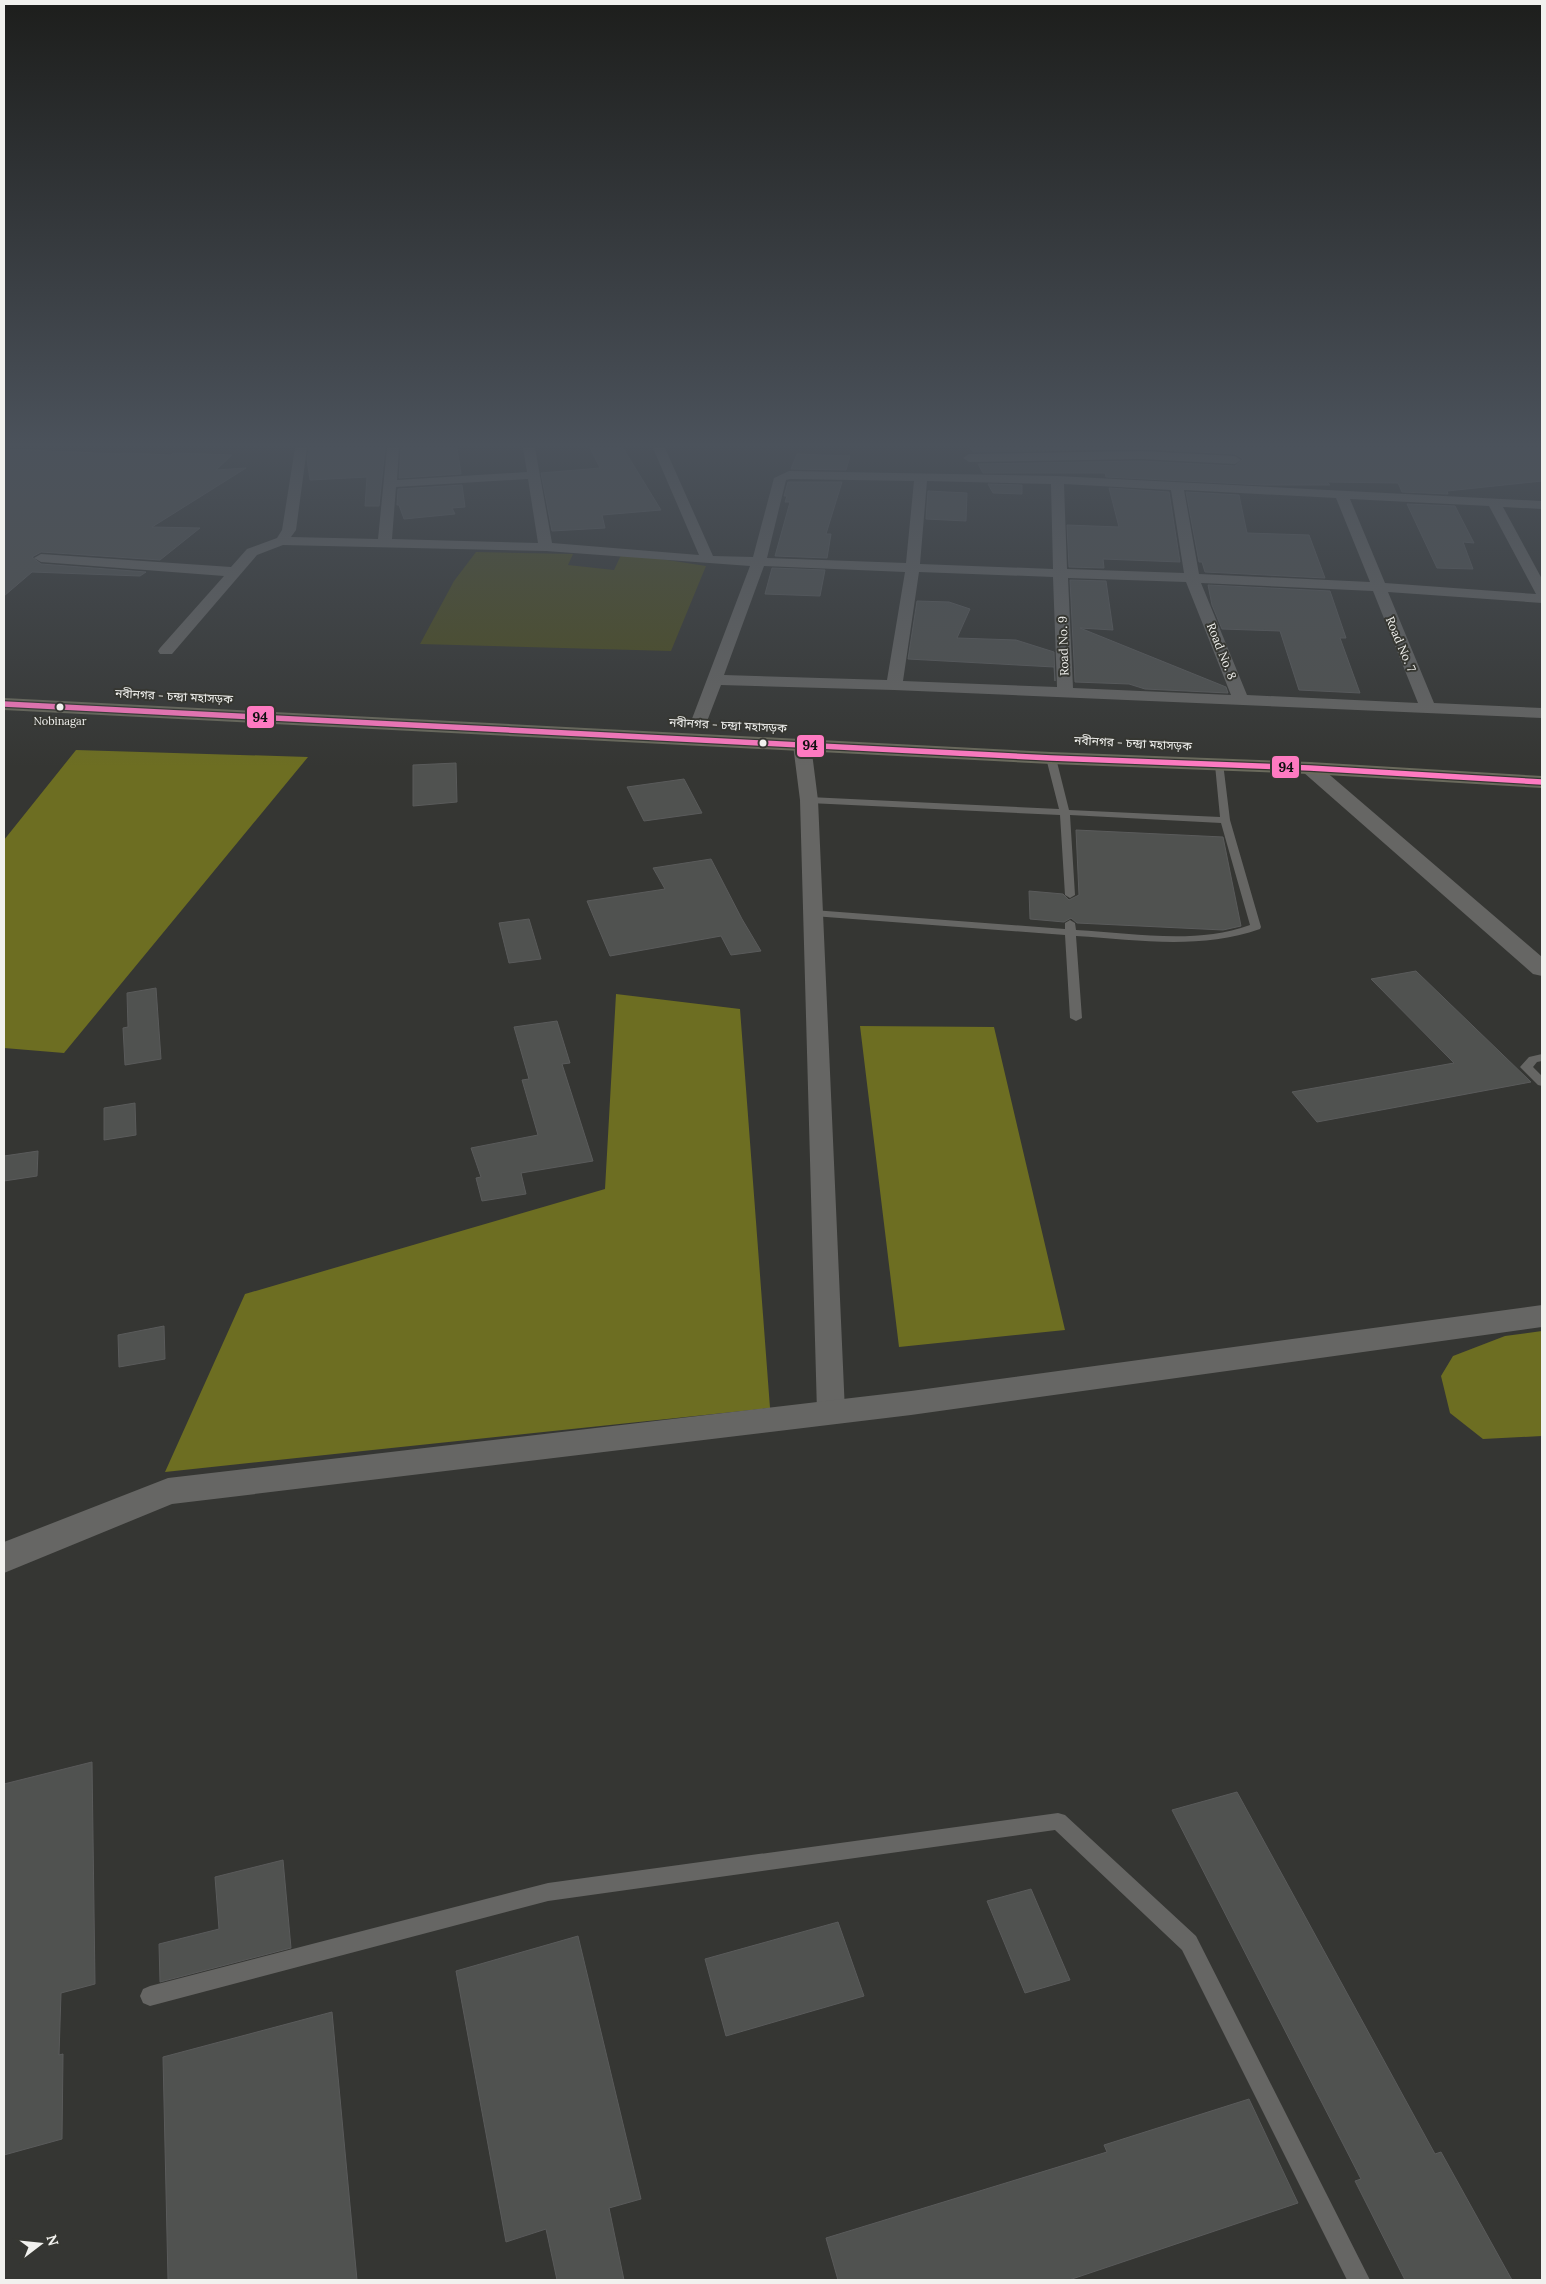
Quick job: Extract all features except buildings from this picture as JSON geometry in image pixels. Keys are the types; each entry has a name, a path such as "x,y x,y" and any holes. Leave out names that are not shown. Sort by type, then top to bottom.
{"highway":[{"name":"নবীনগর - চন্দ্রা মহাসড়ক","path":"4,688 698,724 1019,738"},
{"name":"নবীনগর - চন্দ্রা মহাসড়ক","path":"4,704 1051,758 1310,768 1542,782"},
{"name":"নবীনগর - চন্দ্রা মহাসড়ক","path":"1146,743 1532,763"}],"street":[{"path":"166,651 250,555"},
{"path":"645,555 708,560 1061,572 1377,587 1542,599"},
{"path":"706,555 708,560"},
{"path":"698,724 761,555"},
{"path":"894,684 914,555"},
{"name":"Road No. 9","path":"1060,555 1065,692"},
{"name":"Road No. 8","path":"1188,555 1192,578 1241,700"},
{"name":"Road No. 7","path":"1365,555 1428,708"},
{"path":"1522,555 1542,592"},
{"path":"41,558 234,572"},
{"path":"715,680 894,684 1542,713"},
{"path":"802,745 809,800 831,1412"},
{"path":"1310,768 1542,969"},
{"path":"4,1559 15,1552 168,1491 831,1412 1542,1316"}],"lane":[{"path":"1051,758 1065,814 1070,894"},
{"path":"813,913 1070,928 1200,940 1237,935 1256,927 1225,820 1220,765"},
{"path":"809,800 1065,814 1225,820"},
{"path":"1070,928 1076,1018"},
{"path":"1542,1058 1533,1059 1526,1067 1542,1082"},
{"path":"150,1996 548,1892 1058,1821 1189,1943 1359,2280"}],"shaded area":[{"path":"474,555 573,555 568,565 614,570 621,555 706,566 671,651 420,644 454,581"},
{"path":"76,750 308,757 64,1053 4,1048 4,840"},
{"path":"616,994 740,1009 770,1408 165,1472 245,1294 605,1189"},
{"path":"860,1026 994,1027 1065,1330 899,1347"},
{"path":"1542,1331 1542,1436 1483,1439 1450,1413 1441,1376 1453,1356 1505,1336"}],"transit line":[{"name":"94","path":"4,704 1051,758 1310,768 1542,782"}],"place":[{"name":"Nobinagar","path":"60,707"}]}
